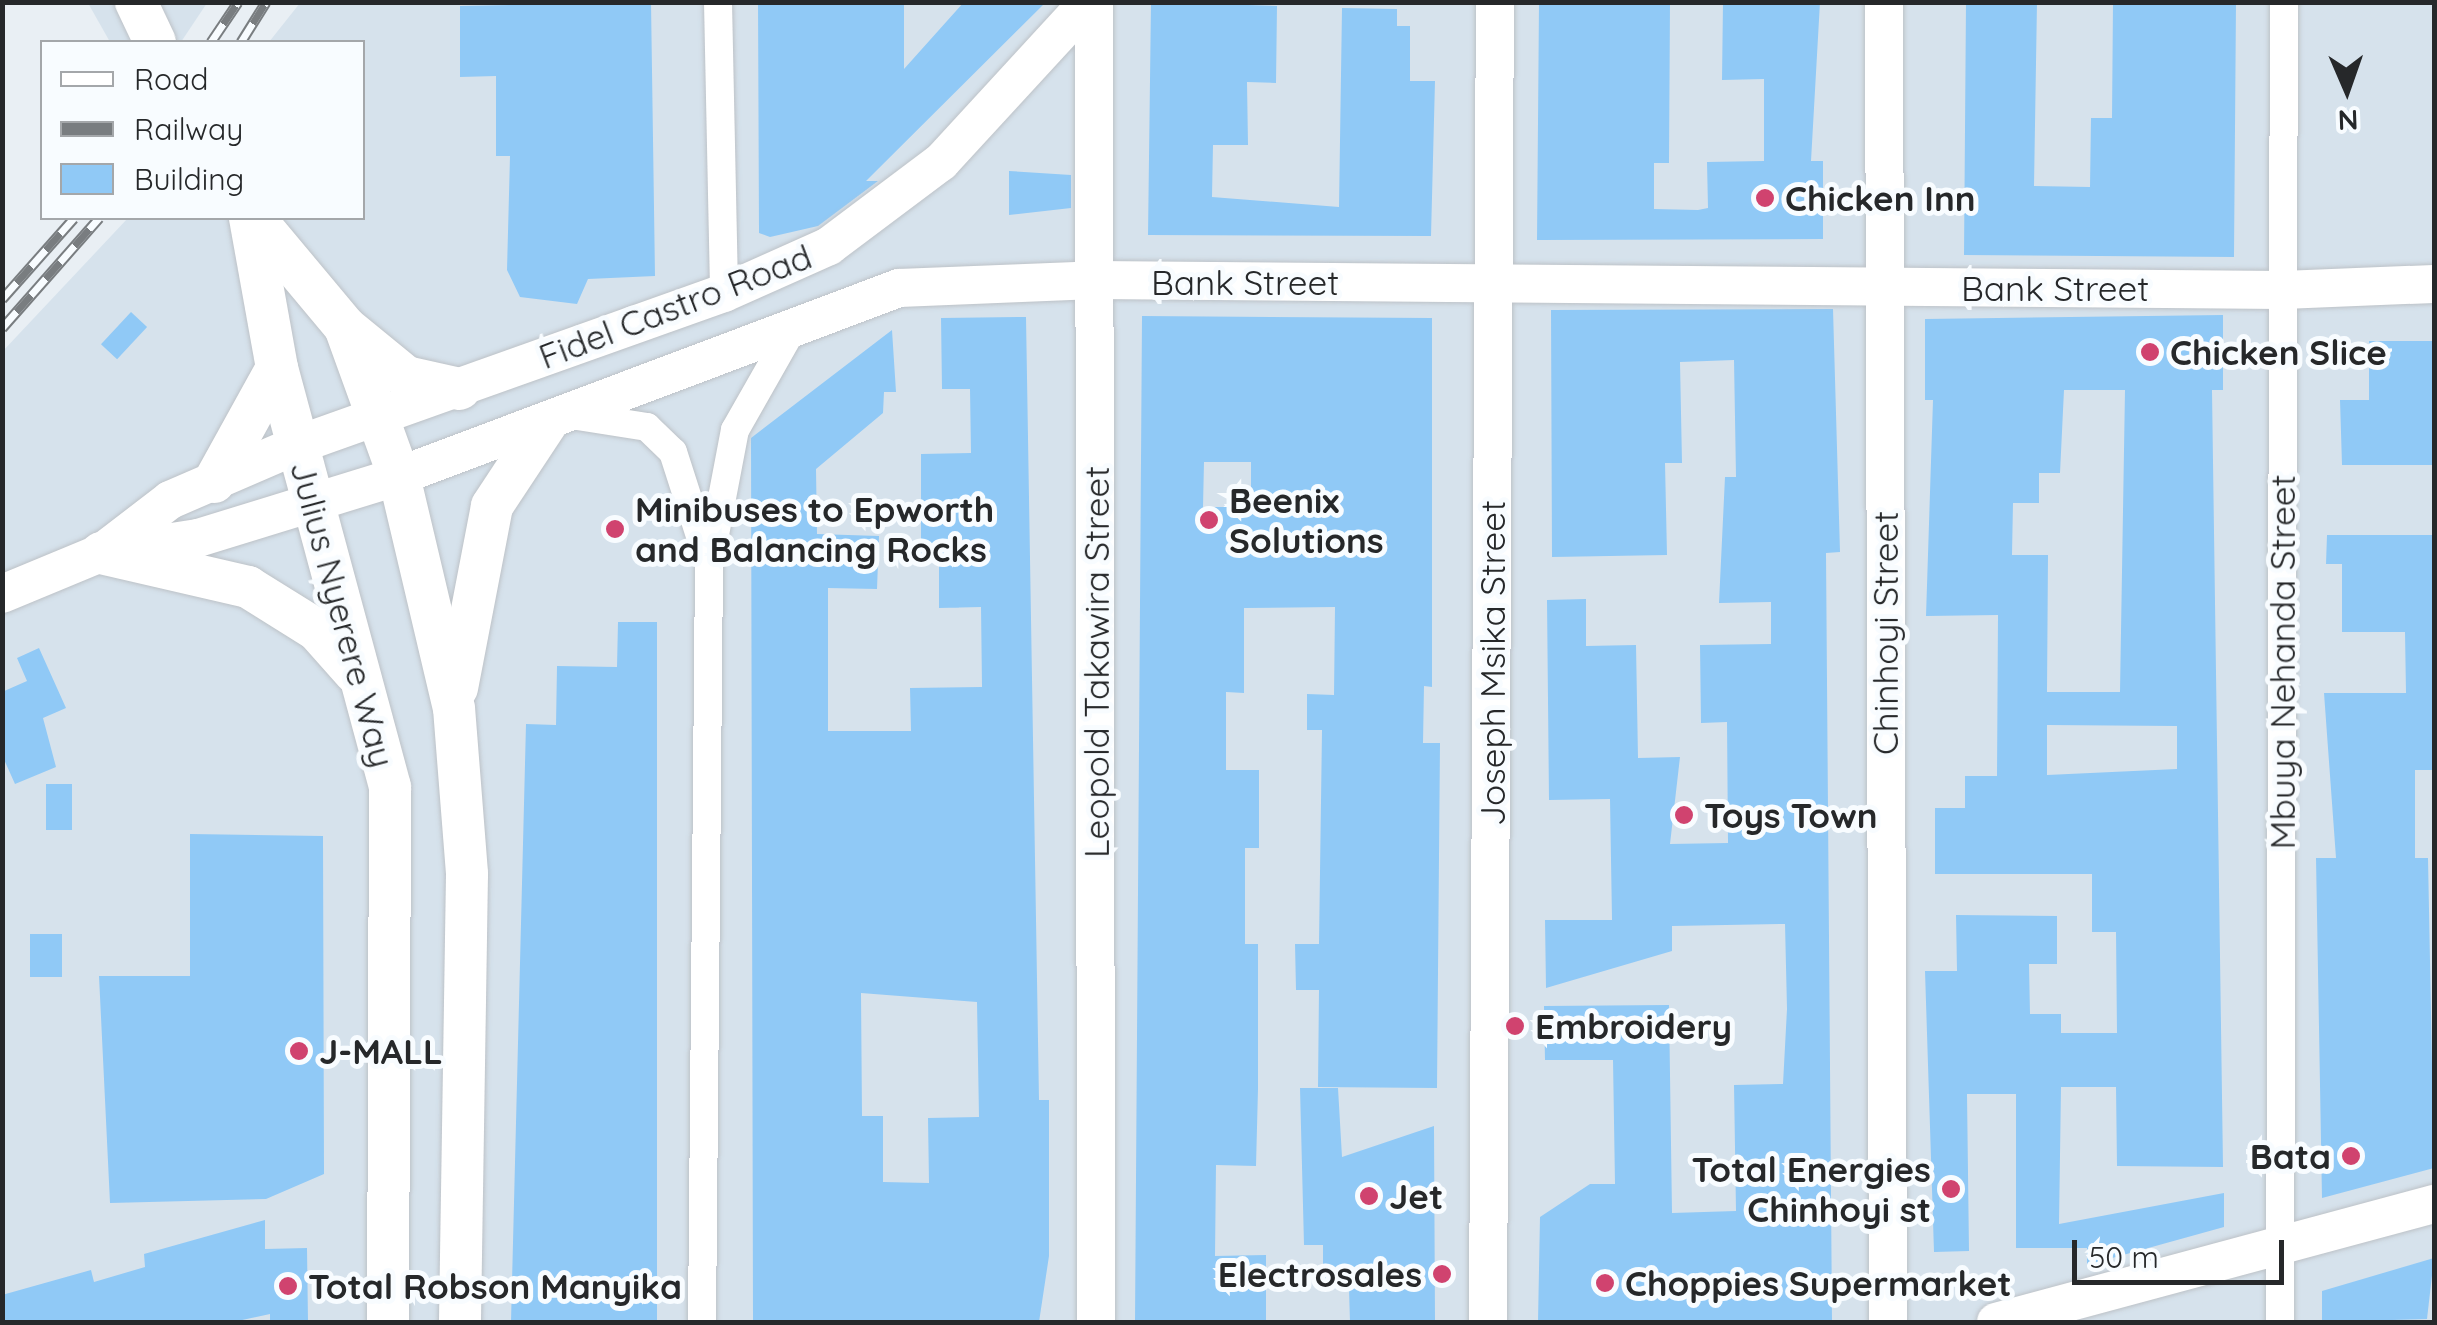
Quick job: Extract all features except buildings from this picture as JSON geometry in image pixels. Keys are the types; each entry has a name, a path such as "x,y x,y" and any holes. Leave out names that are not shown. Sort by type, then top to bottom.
{"main road":[{"path":"136,2 154,40"},
{"name":"Fidel Castro Road","path":"101,553 146,515 297,445 724,293 829,246 941,162 1091,2"},
{"name":"Leopold Takawira Street","path":"1091,2 1096,280 1096,1322"},
{"name":"Joseph Msika Street","path":"1488,1322 1495,2"},
{"name":"Chinhoyi Street","path":"1884,2 1888,1322"},
{"name":"Julius Nyerere Way","path":"252,220 276,368 390,787 395,884 388,1322"},
{"path":"254,220 346,327 406,378 460,389"},
{"name":"Bank Street","path":"101,553 198,538 399,476 790,333 900,288 1096,280 2283,290 2434,284"},
{"path":"346,327 399,476 454,708 467,874 460,1322"},
{"path":"214,482 276,368"},
{"path":"454,708 492,506 559,419"},
{"path":"2,594 101,553 248,587 318,630 362,681"},
{"path":"1996,1322 2281,1250 2434,1204"}],"street":[{"path":"718,2 724,293"},
{"name":"Mbuya Nehanda Street","path":"2280,1322 2284,2"},
{"path":"702,1322 709,566 735,430 790,333"},
{"path":"559,419 647,427 673,452 709,566"}],"shaded area":[{"path":"88,3 207,3 182,40 109,40"},
{"path":"300,3 2434,3 2434,1322 3,1322 2,352 126,220 365,220 365,40 271,40"}],"railway":[{"path":"212,40 238,2"},
{"path":"242,40 266,2"},
{"path":"2,299 72,220"},
{"path":"2,328 97,220"}],"place":[{"name":"Chicken Inn","path":"1765,198"},
{"name":"Chicken Slice","path":"2150,352"},
{"name":"Beenix Solutions","path":"1209,520"},
{"name":"Minibuses to Epworth and Balancing Rocks","path":"615,529"},
{"name":"Toys Town","path":"1684,815"},
{"name":"Embroidery","path":"1515,1026"},
{"name":"J-MALL","path":"299,1051"},
{"name":"Bata","path":"2351,1156"},
{"name":"Total Energies Chinhoyi st","path":"1951,1189"},
{"name":"Jet","path":"1369,1196"},
{"name":"Electrosales","path":"1442,1274"},
{"name":"Choppies Supermarket","path":"1605,1283"},
{"name":"Total Robson Manyika","path":"288,1286"}]}
